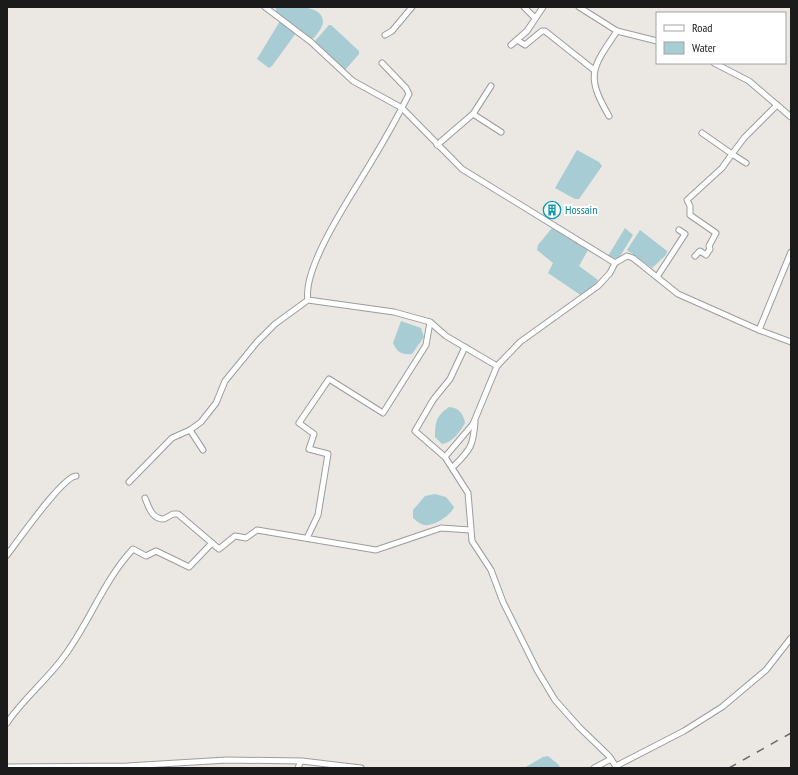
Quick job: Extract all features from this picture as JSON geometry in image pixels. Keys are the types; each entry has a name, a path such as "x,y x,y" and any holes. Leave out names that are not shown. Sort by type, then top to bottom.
{"street":[{"path":"265,7 311,42 353,81 402,108 462,169 615,263"},
{"path":"385,35 392,31 412,7"},
{"path":"524,7 536,18"},
{"path":"512,46 527,31 543,7"},
{"path":"579,7 617,31 656,41"},
{"path":"517,40 525,45 542,31 545,31 594,70"},
{"path":"609,116 595,89 594,70 617,31"},
{"path":"308,300 308,284 315,262 342,208 409,94 408,91 382,63"},
{"path":"716,64 749,82 791,117"},
{"path":"437,145 473,114 492,86"},
{"path":"695,256 700,251 706,255 716,233 690,214 688,200 722,168 744,138 777,105"},
{"path":"473,114 501,132"},
{"path":"702,133 746,163"},
{"path":"657,277 685,234 679,230"},
{"path":"759,330 791,252"},
{"path":"454,466 466,454 473,442 476,419 497,366 520,342 598,286 610,273 615,263 627,256 633,258 678,294 759,330 791,342"},
{"path":"129,482 172,438 190,430 201,422 216,403 225,381 257,342 275,324 308,300 394,312 430,322 446,336 497,366"},
{"path":"307,538 318,515 328,454 309,449 314,434 299,423 329,379 383,413 426,345 430,322"},
{"path":"465,347 450,379 433,400 414,431 445,457 468,493 471,509 470,530 472,541 491,570 503,602 540,676 555,700 611,759 616,767 684,731 722,707 766,670 791,638"},
{"path":"445,457 476,419"},
{"path":"190,430 203,450"},
{"path":"7,555 53,495 69,478 76,476"},
{"path":"145,498 151,512 157,518 164,519 173,514 178,514 220,549 235,536 246,538 257,530 376,550 441,528 470,530"},
{"path":"7,723 45,681 66,654 120,562 133,549 146,556 156,551 189,567 212,543"},
{"path":"594,768 611,759"},
{"path":"7,767 129,767 227,760 287,760 361,768"}],"water":[{"path":"276,7 304,7 311,9 321,16 323,22 322,26 314,38 311,39 276,14"},
{"path":"280,21 296,33 269,68 257,59"},
{"path":"329,25 331,25 359,51 359,54 345,70 343,70 315,43 315,41"},
{"path":"577,150 599,162 602,166 579,199 575,199 555,188"},
{"path":"552,228 588,250 579,266 598,280 594,287 582,296 548,273 553,263 537,250 538,245"},
{"path":"625,228 633,235 619,258 613,259 608,256"},
{"path":"640,230 667,251 666,255 652,268 627,250"},
{"path":"401,321 421,328 424,337 412,354 400,352 396,349 393,343"},
{"path":"449,407 460,412 465,423 453,439 442,444 435,437 435,427 441,413"},
{"path":"435,494 446,497 454,507 447,516 432,524 426,525 418,522 413,518 413,510 425,496"},
{"path":"548,756 559,765 560,768 524,768 543,757"}],"railway":[{"path":"729,768 791,733"}],"place":[{"name":"Hossain","path":"552,210"}]}
